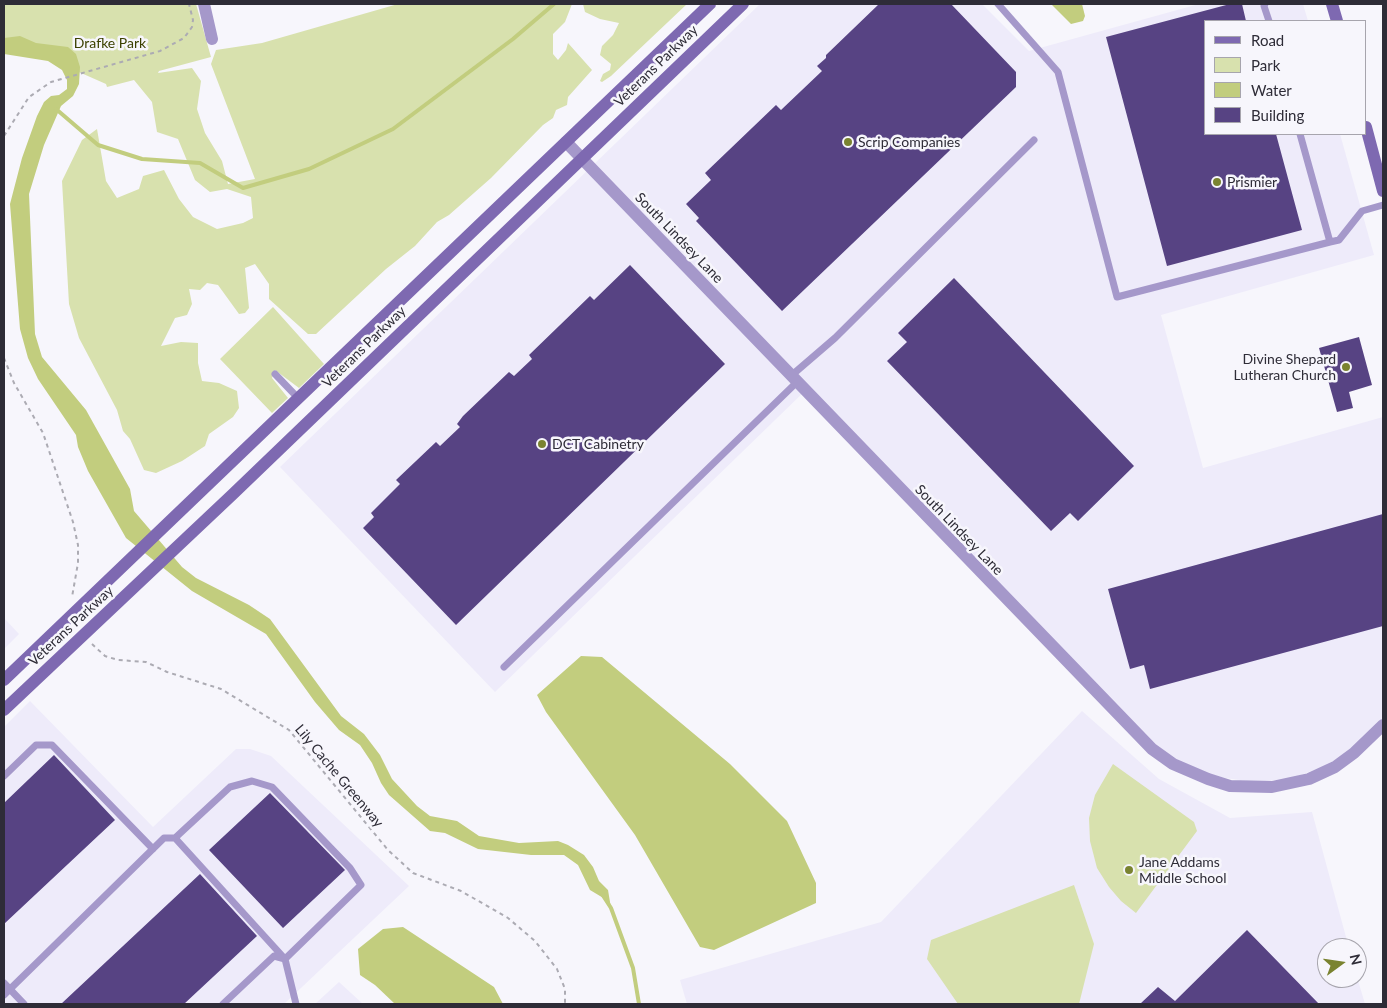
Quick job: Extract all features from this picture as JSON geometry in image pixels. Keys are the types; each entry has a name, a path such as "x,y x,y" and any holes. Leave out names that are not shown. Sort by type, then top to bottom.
{"main road":[{"name":"Veterans Parkway","path":"4,680 162,531 710,4"},
{"name":"Veterans Parkway","path":"4,710 177,547 743,4"},
{"path":"1332,4 1337,20"},
{"path":"1367,131 1383,191"}],"street":[{"path":"204,4 212,39"},
{"name":"South Lindsey Lane","path":"566,142 1123,721 1152,749 1173,764 1191,773 1230,786 1258,787 1289,784 1309,779 1335,767 1354,753 1383,725"}],"lane":[{"path":"998,4 1058,72 1117,297 1339,240 1362,212 1383,206"},
{"path":"1265,4 1268,20"},
{"path":"1300,135 1330,242"},
{"path":"504,667 1034,140"},
{"path":"275,374 299,399"},
{"path":"4,776 36,745 52,745 153,849"},
{"path":"4,995 164,838 175,838 230,787 252,781 272,787 350,868 361,885 285,959"},
{"path":"175,838 285,959 296,1004"},
{"path":"224,1004 274,956 285,959"},
{"path":"4,983 24,1004"}],"path":[{"path":"4,136 30,97 39,88 90,70 160,51 184,38 192,27 193,20 189,4"},
{"path":"4,358 14,383 35,416 43,434 73,522 78,545 78,563 73,599 81,607"},
{"name":"Lily Cache Greenway","path":"83,635 105,656 118,660 146,662 167,672 221,689 289,730 388,850 413,873 461,891 508,918 535,941 557,969 565,989 565,1004"}],"shaded area":[{"path":"760,4 982,4 1029,51 1199,4 1303,4 1308,20 1204,20 1204,135 1340,135 1374,255 1161,315 1203,468 1383,417 1383,718 1347,753 1323,767 1289,779 1255,782 1225,778 1193,769 1160,749 809,387 495,692 280,467"},
{"path":"4,618 19,634 4,649"},
{"path":"30,701 153,827 236,749 250,749 271,756 409,886 284,1004 4,1004 4,727"},
{"name":"Jane Addams Middle School","path":"1082,711 1159,779 1230,818 1312,812 1346,938 1317,938 1317,988 1360,988 1365,1004 687,1004 680,980 881,922"},
{"path":"339,982 363,1004 315,1004"}],"green space":[{"name":"Drafke Park","path":"4,4 196,4 211,57 159,71 158,73 192,68 201,81 197,109 205,133 222,161 228,184 255,179 211,64 216,50 262,43 398,4 572,4 565,22 553,34 553,54 558,60 566,50 568,43 592,70 568,97 567,105 556,110 553,118 543,125 491,178 449,215 437,222 415,246 386,269 316,334 308,334 269,299 269,284 255,264 245,268 249,308 245,313 239,314 218,285 207,283 200,290 189,289 192,304 187,315 175,318 161,346 181,342 198,343 198,363 202,381 219,383 237,391 239,408 233,417 209,434 205,446 182,461 156,473 144,470 130,439 123,431 117,410 79,338 69,304 62,181 82,140 97,129 106,181 117,198 139,189 143,176 164,170 179,199 193,217 217,229 243,223 253,218 251,197 227,189 210,192 195,180 178,139 157,132 152,102 134,80 107,87 106,84 4,39"},
{"path":"583,4 687,4 611,76 602,82 600,81 603,74 610,70 611,64 600,55 602,46 613,35 619,23 600,19 585,12"},
{"path":"273,307 324,364 299,388 275,370 272,378 288,398 272,413 220,359"},
{"path":"1113,764 1194,822 1197,831 1136,913 1121,901 1109,887 1097,868 1090,841 1089,818 1095,795"},
{"path":"1074,885 1094,944 1079,1004 958,1004 927,959 931,940"}],"water":[{"path":"1051,4 1082,4 1085,16 1083,21 1071,24"},
{"path":"20,36 36,43 68,47 76,54 80,67 79,84 73,96 61,106 44,145 29,194 35,334 42,357 86,410 130,489 134,511 182,567 196,578 249,605 270,619 341,716 364,734 380,755 392,779 417,806 430,816 457,821 479,836 519,843 558,841 568,845 584,855 593,867 599,881 608,890 611,908 605,899 590,890 578,865 564,855 531,855 478,849 445,833 430,831 389,795 360,745 339,730 315,702 266,634 192,591 126,538 88,471 78,447 76,435 38,379 28,358 20,329 10,204 22,158 37,116 44,102 51,96 59,95 67,89 67,80 62,70 48,61 4,54 4,38"},
{"path":"581,656 602,657 730,764 787,821 816,883 816,903 714,950 700,947 635,835 546,712 537,695"},
{"path":"403,927 494,987 503,1004 395,1004 375,985 360,975 358,949 383,929"}],"building":[{"name":"Scrip Companies","path":"879,4 951,4 1016,72 1016,87 782,311 696,221 699,218 686,204 711,180 705,173 776,105 781,110 822,71 817,66 826,58 826,55"},
{"name":"Prismier","path":"1230,4 1242,4 1246,20 1204,20 1204,135 1276,135 1302,230 1167,266 1106,37"},
{"name":"DCT Cabinetry","path":"630,265 725,364 456,625 363,528 374,517 371,513 400,484 396,480 436,442 440,446 460,427 457,424 463,416 509,372 514,376 532,359 529,355 590,296 594,300"},
{"path":"954,278 1134,466 1078,521 1070,513 1051,531 887,361 907,342 898,333"},
{"name":"Divine Shepard Lutheran Church","path":"1359,337 1372,385 1349,392 1353,408 1337,412 1319,348"},
{"path":"1383,514 1383,626 1150,689 1144,665 1130,669 1108,589"},
{"path":"54,755 115,820 4,924 4,803"},
{"path":"270,793 345,870 283,928 209,850"},
{"path":"200,874 257,936 184,1004 61,1004"},
{"path":"1247,930 1319,1004 1140,1004 1158,987 1175,1001"}],"waterway":[{"path":"56,109 98,145 142,159 200,163 243,188 309,169 393,129 513,39 554,4"},
{"path":"602,894 611,908 633,968 639,1004"}],"place":[{"name":"Scrip Companies","path":"848,142"},
{"name":"Prismier","path":"1217,182"},
{"name":"Divine Shepard Lutheran Church","path":"1346,367"},
{"name":"DCT Cabinetry","path":"542,444"},
{"name":"Jane Addams Middle School","path":"1129,870"}]}
